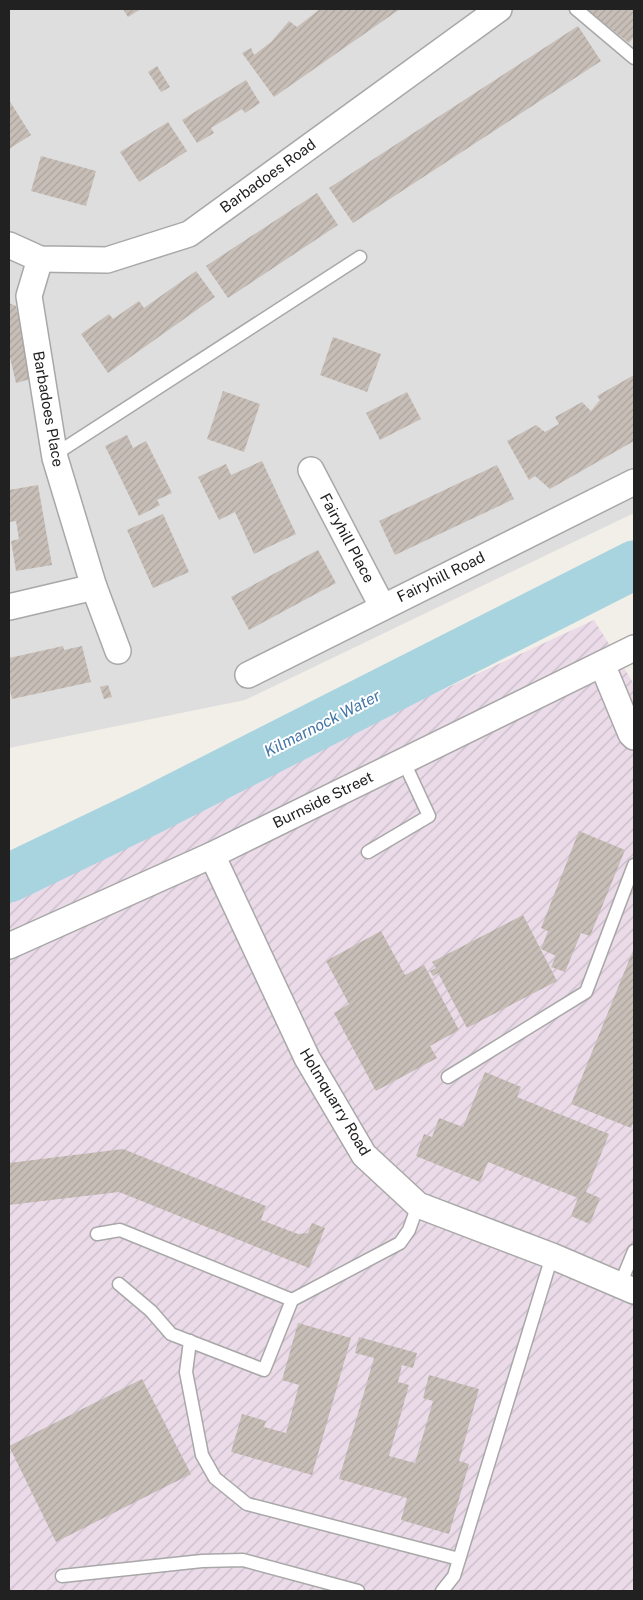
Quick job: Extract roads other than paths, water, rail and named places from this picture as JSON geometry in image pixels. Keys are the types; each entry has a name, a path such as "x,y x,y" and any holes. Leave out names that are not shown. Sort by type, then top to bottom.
{"street":[{"name":"Barbadoes Road","path":"9,246 40,259 108,260 189,234 499,9"},
{"name":"Barbadoes Place","path":"40,259 30,296 54,455 94,587 118,651"},
{"name":"Fairyhill Place","path":"311,470 382,606"},
{"name":"Fairyhill Road","path":"248,675 382,606 634,482"},
{"path":"9,607 94,587"},
{"name":"Burnside Street","path":"9,946 212,855 634,648"},
{"path":"602,664 631,734 634,737"},
{"name":"Holmquarry Road","path":"212,855 307,1058 364,1155 418,1205 552,1256 627,1288"}],"lane":[{"path":"576,9 634,58"},
{"path":"54,455 360,257"},
{"path":"368,852 430,816 403,760"},
{"path":"448,1077 586,992 634,865"},
{"path":"119,1284 151,1312 171,1334 264,1370 292,1300 400,1243 410,1230 418,1205"},
{"path":"96,1234 120,1230 292,1300"},
{"path":"627,1288 634,1251"},
{"path":"442,1591 454,1576 552,1256"},
{"path":"190,1341 186,1372 202,1455 215,1478 232,1494 247,1504 459,1560"},
{"path":"62,1576 202,1561 243,1560 358,1591"}],"waterway":[{"name":"Kilmarnock Water","path":"9,878 149,811 634,565"}]}
